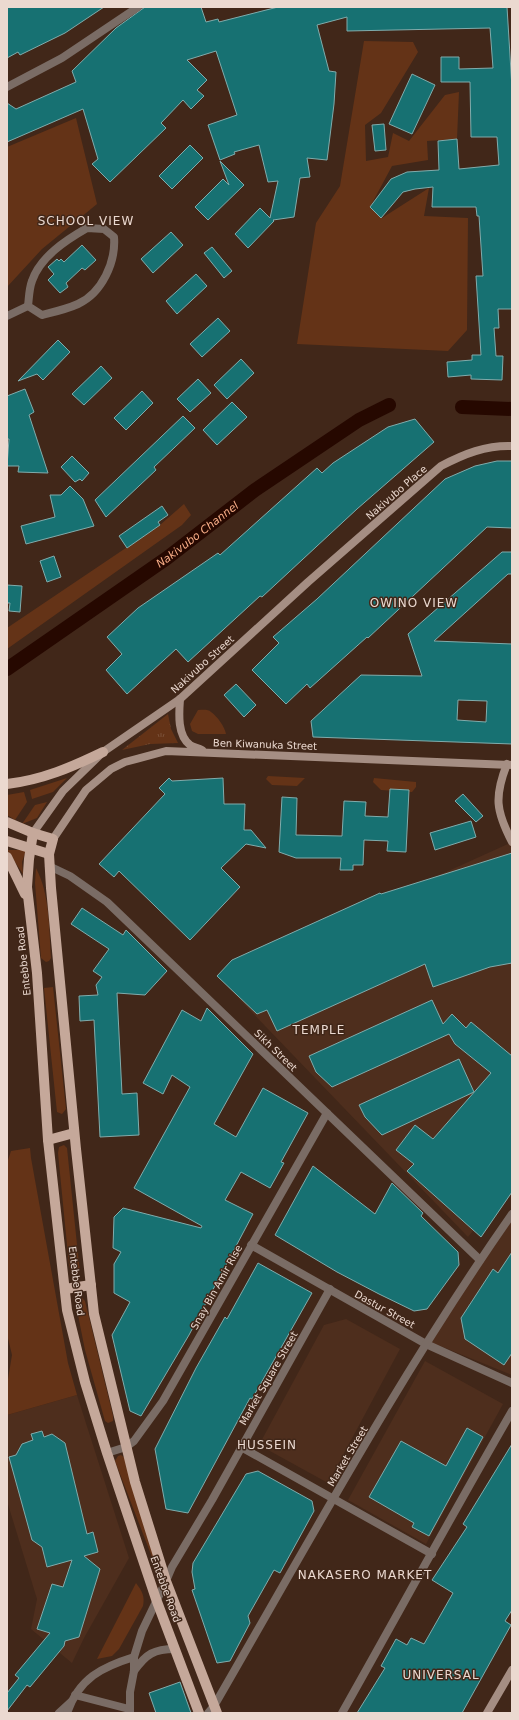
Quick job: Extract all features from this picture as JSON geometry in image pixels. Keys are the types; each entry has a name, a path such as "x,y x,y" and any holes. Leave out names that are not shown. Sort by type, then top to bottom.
{"main road":[{"name":"Nakivubo Place","path":"308,582 441,466 459,456 480,448 512,446"},
{"name":"Nakivubo Street","path":"33,833 63,790 103,752 180,699 308,582"},
{"path":"180,699 180,725 183,735 190,745 207,752"},
{"name":"Ben Kiwanuka Street","path":"53,838 86,790 111,770 125,762 166,751 510,765"},
{"path":"7,784 26,782 72,767 103,752"},
{"path":"510,765 500,782 498,808 503,825 512,842"},
{"path":"7,822 33,833 53,838"},
{"name":"Entebbe Road","path":"33,833 27,880 28,901 37,973 48,1140 67,1310 74,1341 107,1454 156,1600 199,1713"},
{"name":"Entebbe Road","path":"53,838 49,854 49,866 74,1133 97,1325 135,1482 166,1581 213,1711"},
{"path":"7,841 49,854"},
{"path":"7,857 28,901"},
{"path":"48,1140 74,1133"},
{"path":"65,1289 91,1285"},
{"path":"487,1713 512,1670"}],"street":[{"path":"7,87 62,58 138,7"},
{"path":"87,228 104,229 114,237 115,249 108,269 102,284 92,295 79,304 42,315 28,306 31,282 35,273 67,239 87,228"},
{"path":"7,316 28,306"},
{"name":"Sikh Street","path":"49,866 70,876 107,902 480,1260"},
{"name":"Snay Bin Amir Rise","path":"107,1454 126,1447 140,1434 163,1401 327,1113"},
{"name":"Market Street","path":"213,1711 334,1498 426,1344 480,1260 512,1214"},
{"name":"Dastur Street","path":"251,1245 426,1344 512,1382"},
{"name":"Market Square Street","path":"129,1711 134,1657 142,1631 156,1600 172,1567 212,1500 330,1289"},
{"path":"342,1713 432,1554 463,1494 512,1411"},
{"path":"241,1447 432,1554"},
{"path":"133,1675 143,1660 154,1652 162,1649 175,1648"},
{"path":"59,1713 89,1678 97,1672 113,1664 134,1657"},
{"path":"73,1698 129,1711"},
{"path":"67,1713 73,1698"}],"shaded area":[{"path":"512,842 512,1183 468,1237 217,976"},
{"path":"512,1218 512,1375 428,1341"},
{"path":"346,1319 400,1349 328,1483 259,1445 324,1325"},
{"path":"425,1361 503,1404 426,1544 348,1500"},
{"path":"77,1395 129,1558 84,1638 72,1663 31,1629 37,1599 7,1501 7,1415"}],"green space":[{"path":"364,41 413,42 418,52 381,113 365,125 366,161 388,157 393,133 409,141 445,95 459,92 457,139 427,141 428,160 392,166 370,207 382,218 429,188 424,216 468,218 467,330 448,351 297,344 316,223 340,186"},
{"path":"76,118 97,204 42,249 7,287 7,147"},
{"path":"184,504 191,515 182,525 7,649 7,628 160,525"},
{"path":"198,710 208,710 213,714 222,725 226,734 198,734 192,731 190,724"},
{"path":"168,714 171,729 178,743 150,744 122,750"},
{"path":"268,776 305,778 297,786 272,785 266,779"},
{"path":"67,778 53,792 32,799 30,790"},
{"path":"374,778 416,782 416,787 412,792 381,790 373,782"},
{"path":"24,792 27,802 15,820 7,815 7,795"},
{"path":"47,802 37,818 22,824 35,805"},
{"path":"7,850 26,850 22,862 23,874"},
{"path":"36,868 44,889 48,912 51,958 46,962 41,958 35,883"},
{"path":"53,987 66,1109 62,1114 57,1112 44,988"},
{"path":"64,1145 67,1148 80,1271 76,1274 71,1272 69,1265 58,1153 59,1147"},
{"path":"30,1148 68,1363 77,1395 7,1415 7,1385 12,1355 7,1334 7,1163 11,1151"},
{"path":"82,1298 85,1301 113,1416 113,1421 108,1423 105,1421 85,1350 76,1305 77,1300"},
{"path":"121,1455 125,1458 159,1561 155,1565 115,1461 118,1456"},
{"path":"136,1583 144,1599 143,1606 119,1649 112,1656 97,1659"}],"building":[{"path":"7,7 104,7 65,33 20,55 18,52 7,58"},
{"path":"145,7 201,7 206,22 218,19 219,22 278,7 507,7 512,88 512,309 498,309 499,328 494,328 496,356 503,356 502,380 471,379 471,375 448,377 447,362 472,360 472,355 481,355 476,276 483,276 479,216 477,216 476,207 432,207 433,187 403,192 381,218 370,207 391,179 407,172 439,170 438,141 457,139 459,169 499,165 497,137 471,137 470,82 441,82 441,57 459,57 459,69 493,68 490,28 347,31 347,17 317,25 329,71 336,72 334,104 327,160 307,158 310,177 300,178 294,217 273,220 274,221 248,248 235,234 260,208 270,218 278,181 268,182 259,145 234,152 235,154 220,160 208,125 237,115 216,51 187,60 207,80 197,90 204,96 191,109 183,100 161,123 166,128 110,182 92,164 98,159 83,109 7,142 7,103 16,109 76,82 72,71 116,28"},
{"path":"412,74 435,85 412,134 389,124"},
{"path":"384,124 386,150 375,151 372,125"},
{"path":"190,145 203,158 172,189 159,176"},
{"path":"220,161 244,185 208,220 195,207 223,179 229,185"},
{"path":"171,232 183,245 153,273 141,259"},
{"path":"82,245 96,260 85,270 82,268 66,283 68,287 60,293 48,280 54,274 48,267 57,259 59,261 61,259 64,262"},
{"path":"212,247 232,271 224,278 204,253"},
{"path":"196,274 207,286 177,314 166,301"},
{"path":"218,318 230,331 202,357 190,344"},
{"path":"58,340 70,352 43,380 37,374 18,381"},
{"path":"241,359 254,373 227,399 214,385"},
{"path":"101,366 112,378 84,405 72,394"},
{"path":"198,379 211,393 190,412 177,399"},
{"path":"25,389 34,412 29,415 48,473 18,472 19,466 7,466 9,439 7,439 7,396"},
{"path":"142,391 153,403 126,430 114,418"},
{"path":"232,402 247,417 217,445 203,430"},
{"path":"183,416 195,428 154,467 156,470 106,517 95,500"},
{"path":"415,419 434,442 357,509 262,597 260,596 188,662 176,649 127,694 106,670 122,654 107,637 138,608 218,553 220,555 317,468 322,473 333,463 388,427"},
{"path":"72,456 89,473 82,481 80,479 75,482 61,467"},
{"path":"497,461 512,461 512,528 487,527 368,638 367,637 310,688 307,684 286,704 252,670 279,643 273,637 317,599 445,479 475,466"},
{"path":"70,486 83,499 94,526 26,544 21,526 55,517 50,495 61,495"},
{"path":"162,506 168,515 158,522 160,525 127,548 119,536"},
{"path":"502,552 512,552 512,574 508,574 434,641 512,644 512,744 313,737 311,721 361,675 422,676 408,634","holes":["458,700 487,701 486,722 457,720"]},
{"path":"54,556 61,577 47,582 40,561"},
{"path":"7,585 22,586 20,612 9,611 10,603 7,603"},
{"path":"236,684 256,705 244,717 224,695"},
{"path":"169,778 172,781 223,778 224,804 245,804 244,830 251,830 266,848 246,844 221,868 240,887 190,940 119,871 114,877 99,864 165,794 159,788"},
{"path":"390,789 409,790 406,852 387,851 388,841 364,840 363,865 353,865 353,870 340,870 341,858 296,858 279,852 282,797 297,798 296,835 342,836 344,801 366,802 365,816 388,817"},
{"path":"463,794 483,816 476,822 455,801"},
{"path":"471,821 476,837 435,850 430,833"},
{"path":"512,853 512,963 490,967 433,987 425,964 277,1031 267,1010 257,1014 217,976 232,960 380,893 381,894"},
{"path":"82,908 123,935 126,930 167,971 145,995 117,993 122,1094 137,1093 139,1135 100,1137 94,1020 80,1021 79,996 98,995 96,985 102,977 93,971 109,949 71,924"},
{"path":"432,1000 443,1024 452,1014 466,1028 471,1022 512,1056 512,1192 481,1237 407,1171 414,1164 396,1150 415,1125 433,1139 491,1073 455,1044 449,1034 332,1087 316,1072 309,1056"},
{"path":"207,1008 253,1054 214,1124 236,1137 263,1088 308,1113 281,1162 284,1163 270,1188 241,1172 225,1200 253,1214 189,1335 141,1416 130,1411 112,1335 130,1302 114,1293 114,1264 121,1252 113,1248 114,1217 123,1208 201,1228 202,1226 134,1188 190,1087 172,1075 163,1094 143,1083 182,1010 201,1021"},
{"path":"459,1059 474,1092 382,1135 365,1117 359,1105"},
{"path":"313,1166 375,1214 392,1183 423,1213 421,1216 458,1252 459,1265 427,1309 414,1311 379,1294 337,1272 275,1235"},
{"path":"512,1252 512,1353 504,1365 465,1339 461,1318 493,1269 498,1273"},
{"path":"258,1263 312,1293 252,1399 250,1398 188,1513 166,1509 155,1449 196,1368 225,1317 227,1319"},
{"path":"467,1428 483,1437 429,1536 412,1527 414,1523 369,1497 401,1441 446,1466"},
{"path":"42,1431 44,1437 52,1434 65,1443 87,1534 93,1532 98,1552 84,1556 100,1569 79,1637 65,1641 64,1646 30,1687 27,1685 7,1711 7,1693 19,1678 15,1675 50,1633 37,1629 52,1584 63,1587 72,1560 47,1567 42,1547 32,1540 9,1457 16,1455 22,1444 33,1440 31,1434"},
{"path":"512,1444 512,1610 505,1621 511,1625 462,1713 357,1713 385,1668 381,1666 396,1639 407,1645 411,1638 424,1644 453,1593 432,1580 467,1527 463,1524"},
{"path":"258,1471 312,1501 314,1511 280,1573 274,1570 248,1616 250,1623 230,1661 217,1663 192,1590 195,1589 192,1572 193,1563 246,1474"},
{"path":"180,1682 191,1713 156,1713 149,1693"}],"waterway":[{"name":"Nakivubo Channel","path":"7,669 167,558 255,490 359,420 389,405"},
{"name":"Nakivubo Channel","path":"462,407 512,409"}],"district":[{"name":"SCHOOL VIEW","path":"86,221"},
{"name":"OWINO VIEW","path":"414,603"},
{"name":"TEMPLE","path":"319,1030"},
{"name":"HUSSEIN","path":"267,1445"},
{"name":"NAKASERO MARKET","path":"365,1575"},
{"name":"UNIVERSAL","path":"441,1675"}]}
